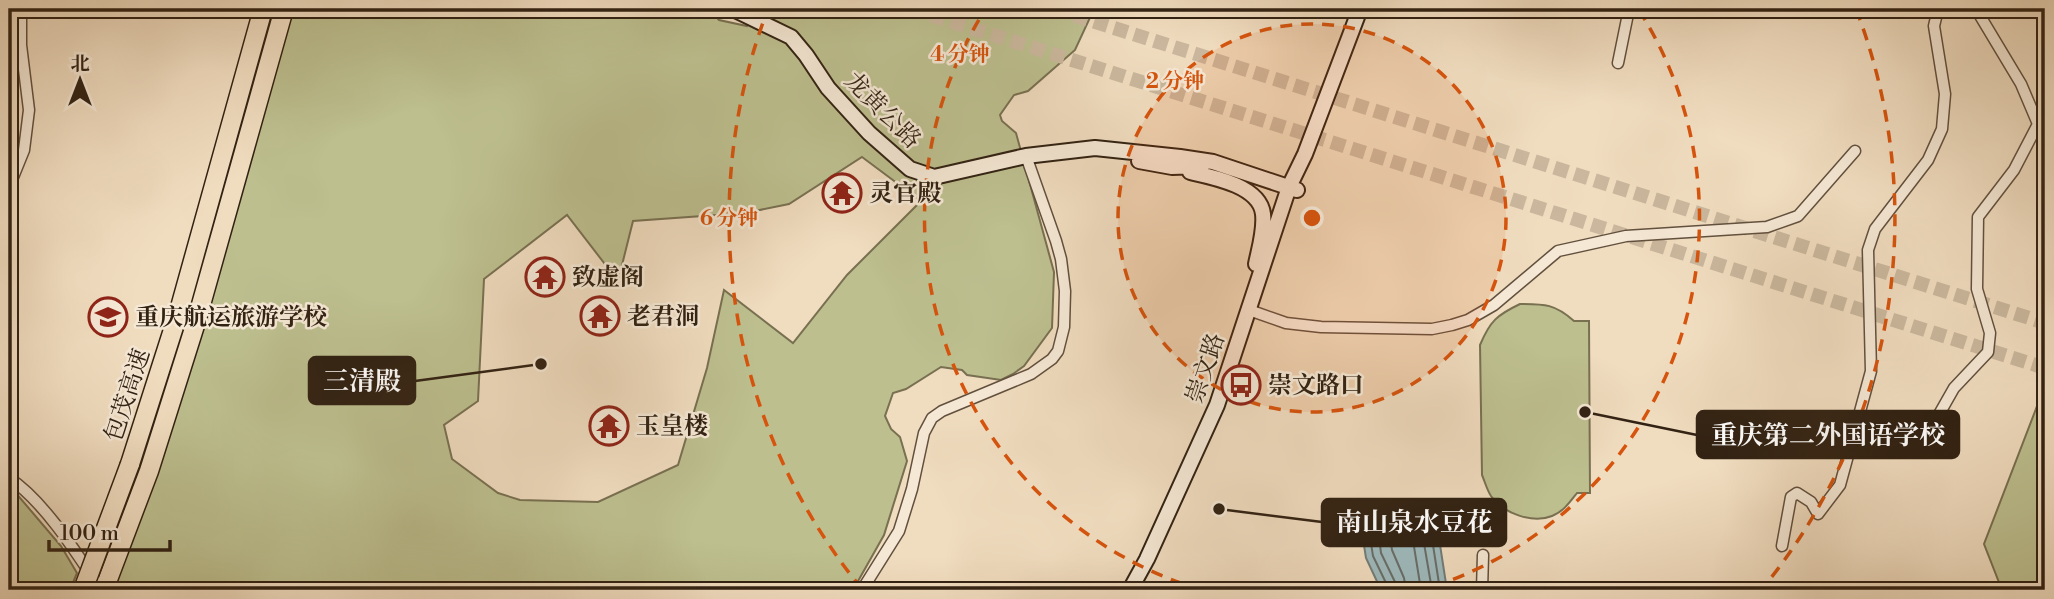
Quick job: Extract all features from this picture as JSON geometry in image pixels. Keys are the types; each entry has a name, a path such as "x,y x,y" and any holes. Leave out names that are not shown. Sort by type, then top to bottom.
{"highway":[{"name":"包茂高速","path":"83,590 130,464 179,311 263,9"},
{"name":"包茂高速","path":"102,590 149,471 197,319 284,9"}],"main road":[{"name":"龙黄公路","path":"733,9 791,37 828,88 869,133 909,169 934,177 1027,156 1085,148 1212,167 1292,191"},
{"name":"崇文路","path":"1141,590 1219,424 1292,191 1360,9"},
{"path":"1169,161 1226,181 1248,192 1260,204 1264,222 1253,312"},
{"name":"崇文路","path":"1130,590 1209,425 1253,312"}],"street":[{"path":"9,187 24,150 29,110 21,45 21,9"},
{"path":"1618,63 1629,9"},
{"path":"1782,546 1791,497 1797,493 1811,502 1818,514 1839,485 1871,371 1868,250 1875,229 1928,160 1942,129 1945,93 1934,26 1938,9"},
{"path":"1928,432 1954,388 1988,352 1990,333 1977,289 1978,217 2014,170 2038,124 2021,84 1976,9"},
{"path":"1253,312 1286,323 1312,327 1432,329 1452,325 1468,320 1494,305 1558,251 1626,236 1767,227 1798,216 1855,151"},
{"path":"862,590 899,531 912,489 924,433 932,418 942,411 1031,374 1052,359 1061,342 1065,291 1061,259 1027,156"},
{"path":"9,478 41,509 76,551 102,590"},
{"path":"1482,590 1483,555"}],"green space":[{"path":"290,9 710,9 719,20 747,26 750,21 748,9 1094,9 1075,50 1028,91 1014,95 1000,115 1002,121 1016,133 1054,272 1052,328 1024,366 1001,380 967,375 962,370 941,367 906,389 893,393 885,416 891,429 900,437 907,461 884,535 853,590 104,590","holes":["862,157 921,201 847,275 793,343 724,290 707,368 678,465 598,502 520,500 498,493 452,459 444,425 478,401 484,279 567,215 618,281 633,221 745,213 789,204"]},
{"path":"1520,304 1549,306 1574,321 1589,321 1590,493 1577,493 1560,512 1536,519 1510,512 1496,502 1482,475 1480,345 1495,320"},
{"path":"2045,391 2045,590 2002,590 1984,544"},
{"path":"9,485 61,546 77,573 70,590 9,590"}],"water":[{"path":"1410,499 1434,506 1447,590 1381,590 1366,558 1359,514 1376,502"}],"tunnel":[{"path":"911,9 2045,368"},
{"path":"1054,9 2045,323"}],"place":[{"name":"灵官殿","path":"842,193"},
{"name":"致虚阁","path":"545,277"},
{"name":"老君洞","path":"600,316"},
{"name":"重庆航运旅游学校","path":"108,317"},
{"name":"三清殿","path":"541,364"},
{"name":"崇文路口","path":"1241,385"},
{"name":"重庆第二外国语学校","path":"1585,412"},
{"name":"玉皇楼","path":"609,426"},
{"name":"南山泉水豆花","path":"1219,509"}]}
